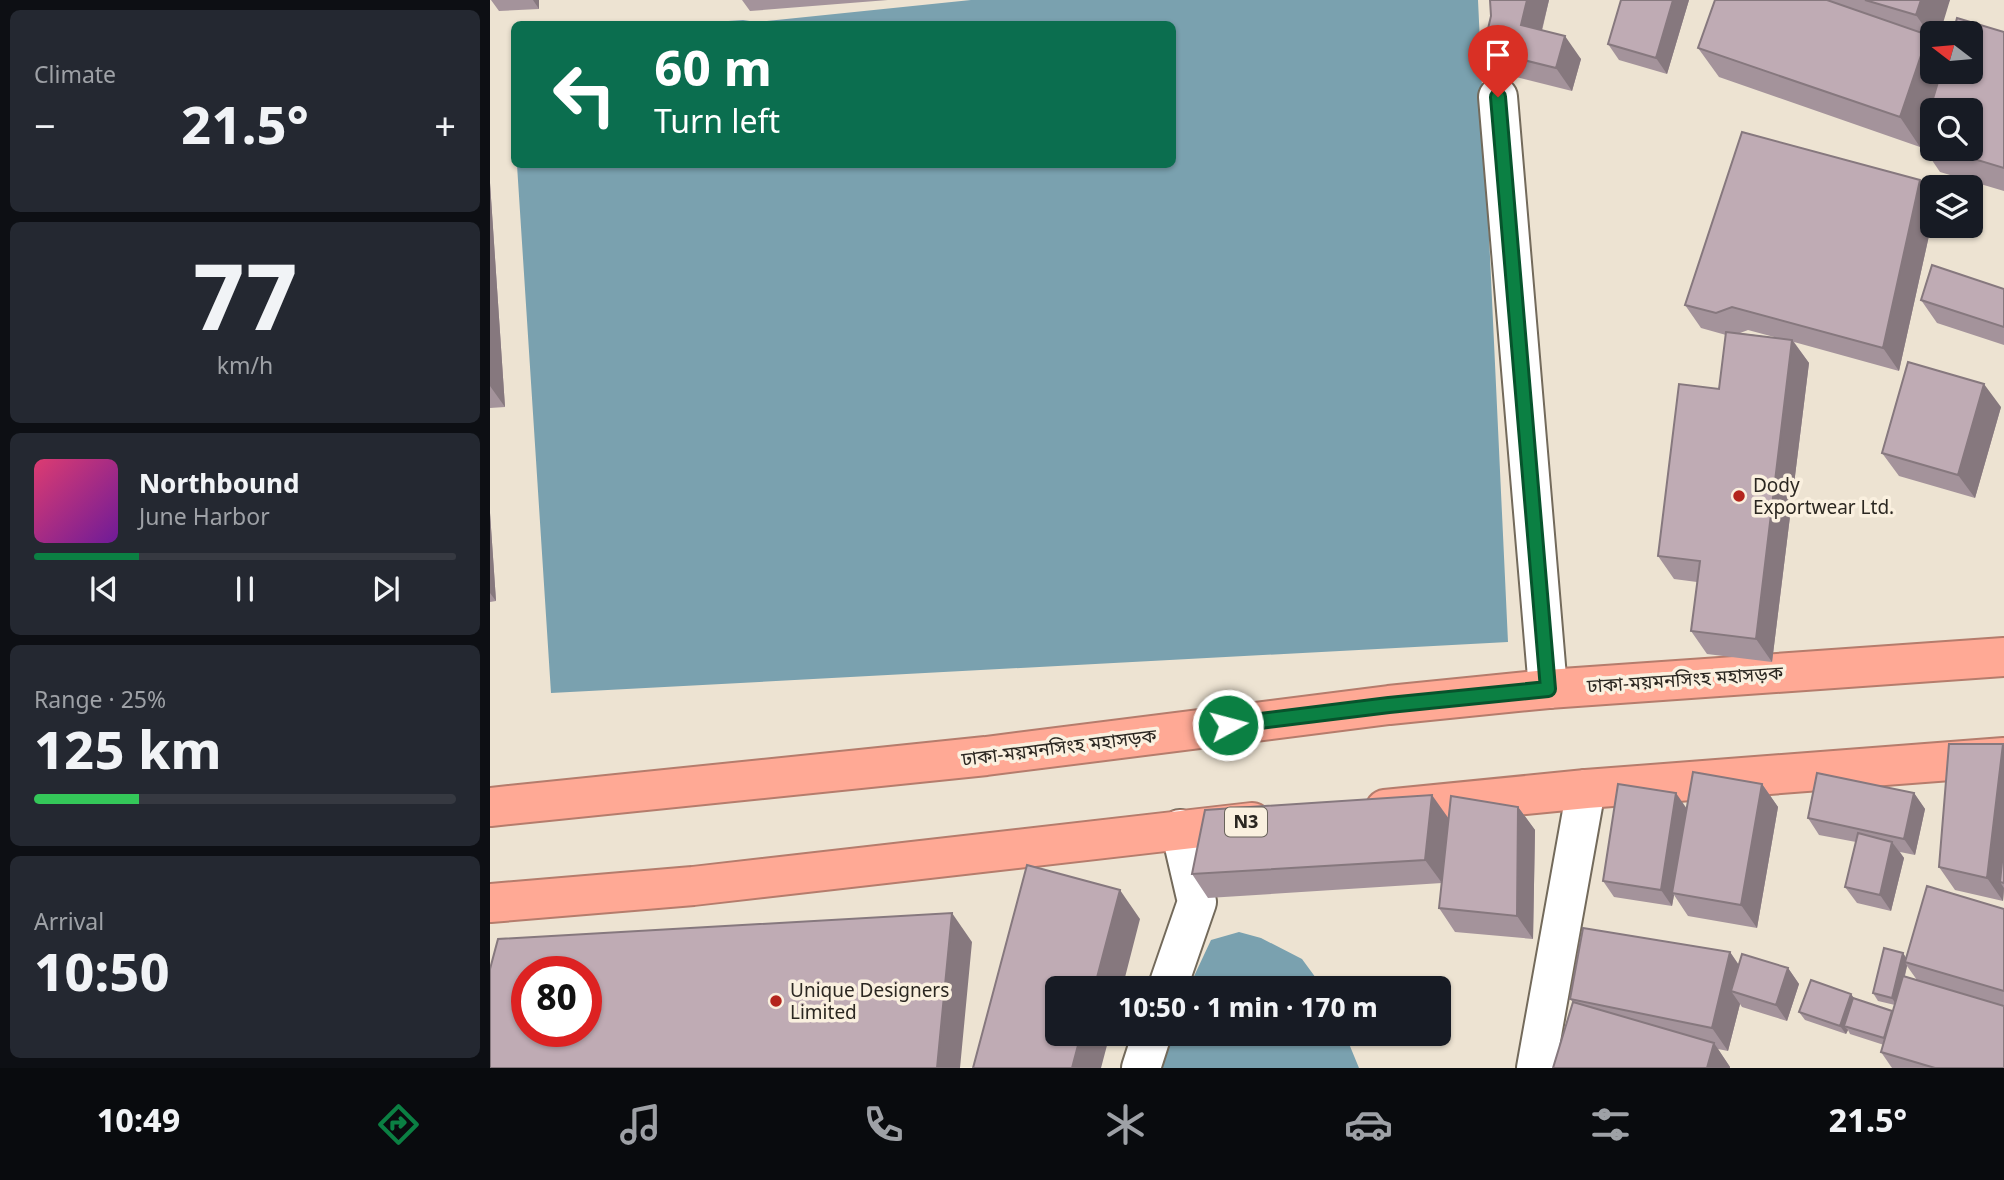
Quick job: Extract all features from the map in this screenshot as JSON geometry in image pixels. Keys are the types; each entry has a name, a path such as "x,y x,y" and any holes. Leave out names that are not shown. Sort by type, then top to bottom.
{"highway":[{"name":"ঢাকা-ময়মনসিংহ মহাসড়ক","path":"490,807 986,756 1375,706 1548,689 2004,657"},
{"path":"1356,812 1586,789 2004,757"},
{"name":"N3","path":"490,903 693,886 1289,818"}],"street":[{"path":"1498,97 1548,689"},
{"path":"1535,1068 1586,789"},
{"path":"1171,976 1197,902 1180,829"},
{"path":"1141,1068 1148,1046"}],"water":[{"path":"971,0 1478,0 1508,642 551,693 517,168 1176,168 1176,21 766,21"},
{"path":"1239,932 1261,938 1302,959 1314,976 1194,976 1211,940"},
{"path":"1165,1046 1350,1046 1359,1068 1157,1068"}],"building":[{"path":"1490,0 1527,0 1521,25 1565,36 1556,68 1483,50 1491,16"},
{"path":"1621,0 1673,0 1656,58 1608,44"},
{"path":"1715,0 1827,0 1920,32 1920,58 1900,117 1698,48"},
{"path":"1865,0 1921,0 1916,15"},
{"path":"1983,26 2004,32 2004,168 1981,161 1983,161 1983,98 1933,98 1937,84 1983,84"},
{"path":"1742,132 1920,180 1883,348 1732,307 1716,313 1685,305"},
{"path":"1932,265 2004,289 2004,327 1921,300"},
{"name":"Dody Exportwear Ltd.","path":"1726,332 1792,340 1756,639 1691,631 1700,561 1658,556 1679,384 1719,389"},
{"path":"1908,362 1984,384 1958,475 1882,453"},
{"path":"1949,744 2003,744 1987,878 1939,867"},
{"path":"1693,772 1762,784 1741,905 1672,893"},
{"path":"1817,773 1914,793 1904,839 1808,818"},
{"path":"1618,784 1676,793 1661,890 1603,881"},
{"path":"1432,795 1425,860 1192,874 1205,810"},
{"path":"1451,796 1518,807 1517,916 1439,908"},
{"path":"1858,833 1892,842 1880,895 1845,887"},
{"path":"2004,843 2004,883 2000,882"},
{"path":"1027,865 1120,890 1097,976 1045,976 1045,1046 1078,1046 1072,1068 973,1068"},
{"path":"1927,886 2004,909 2004,991 1905,962"},
{"name":"Unique Designers Limited","path":"952,913 937,1068 490,1068 490,969 498,939"},
{"path":"1583,928 1730,952 1712,1028 1570,999"},
{"path":"1884,948 1903,953 1892,998 1873,993"},
{"path":"1742,954 1788,968 1776,1005 1731,991"},
{"path":"1903,976 2004,1006 2004,1068 1935,1068 1881,1052"},
{"path":"1811,980 1851,994 1840,1026 1799,1012"},
{"path":"1853,998 1892,1011 1884,1038 1844,1026"},
{"path":"1573,1002 1714,1043 1707,1068 1553,1068"}],"place":[{"name":"Dody Exportwear Ltd.","path":"1739,496"},
{"name":"Unique Designers Limited","path":"776,1001"}],"route":[{"path":"1228,725 1548,689 1498,97"}]}
